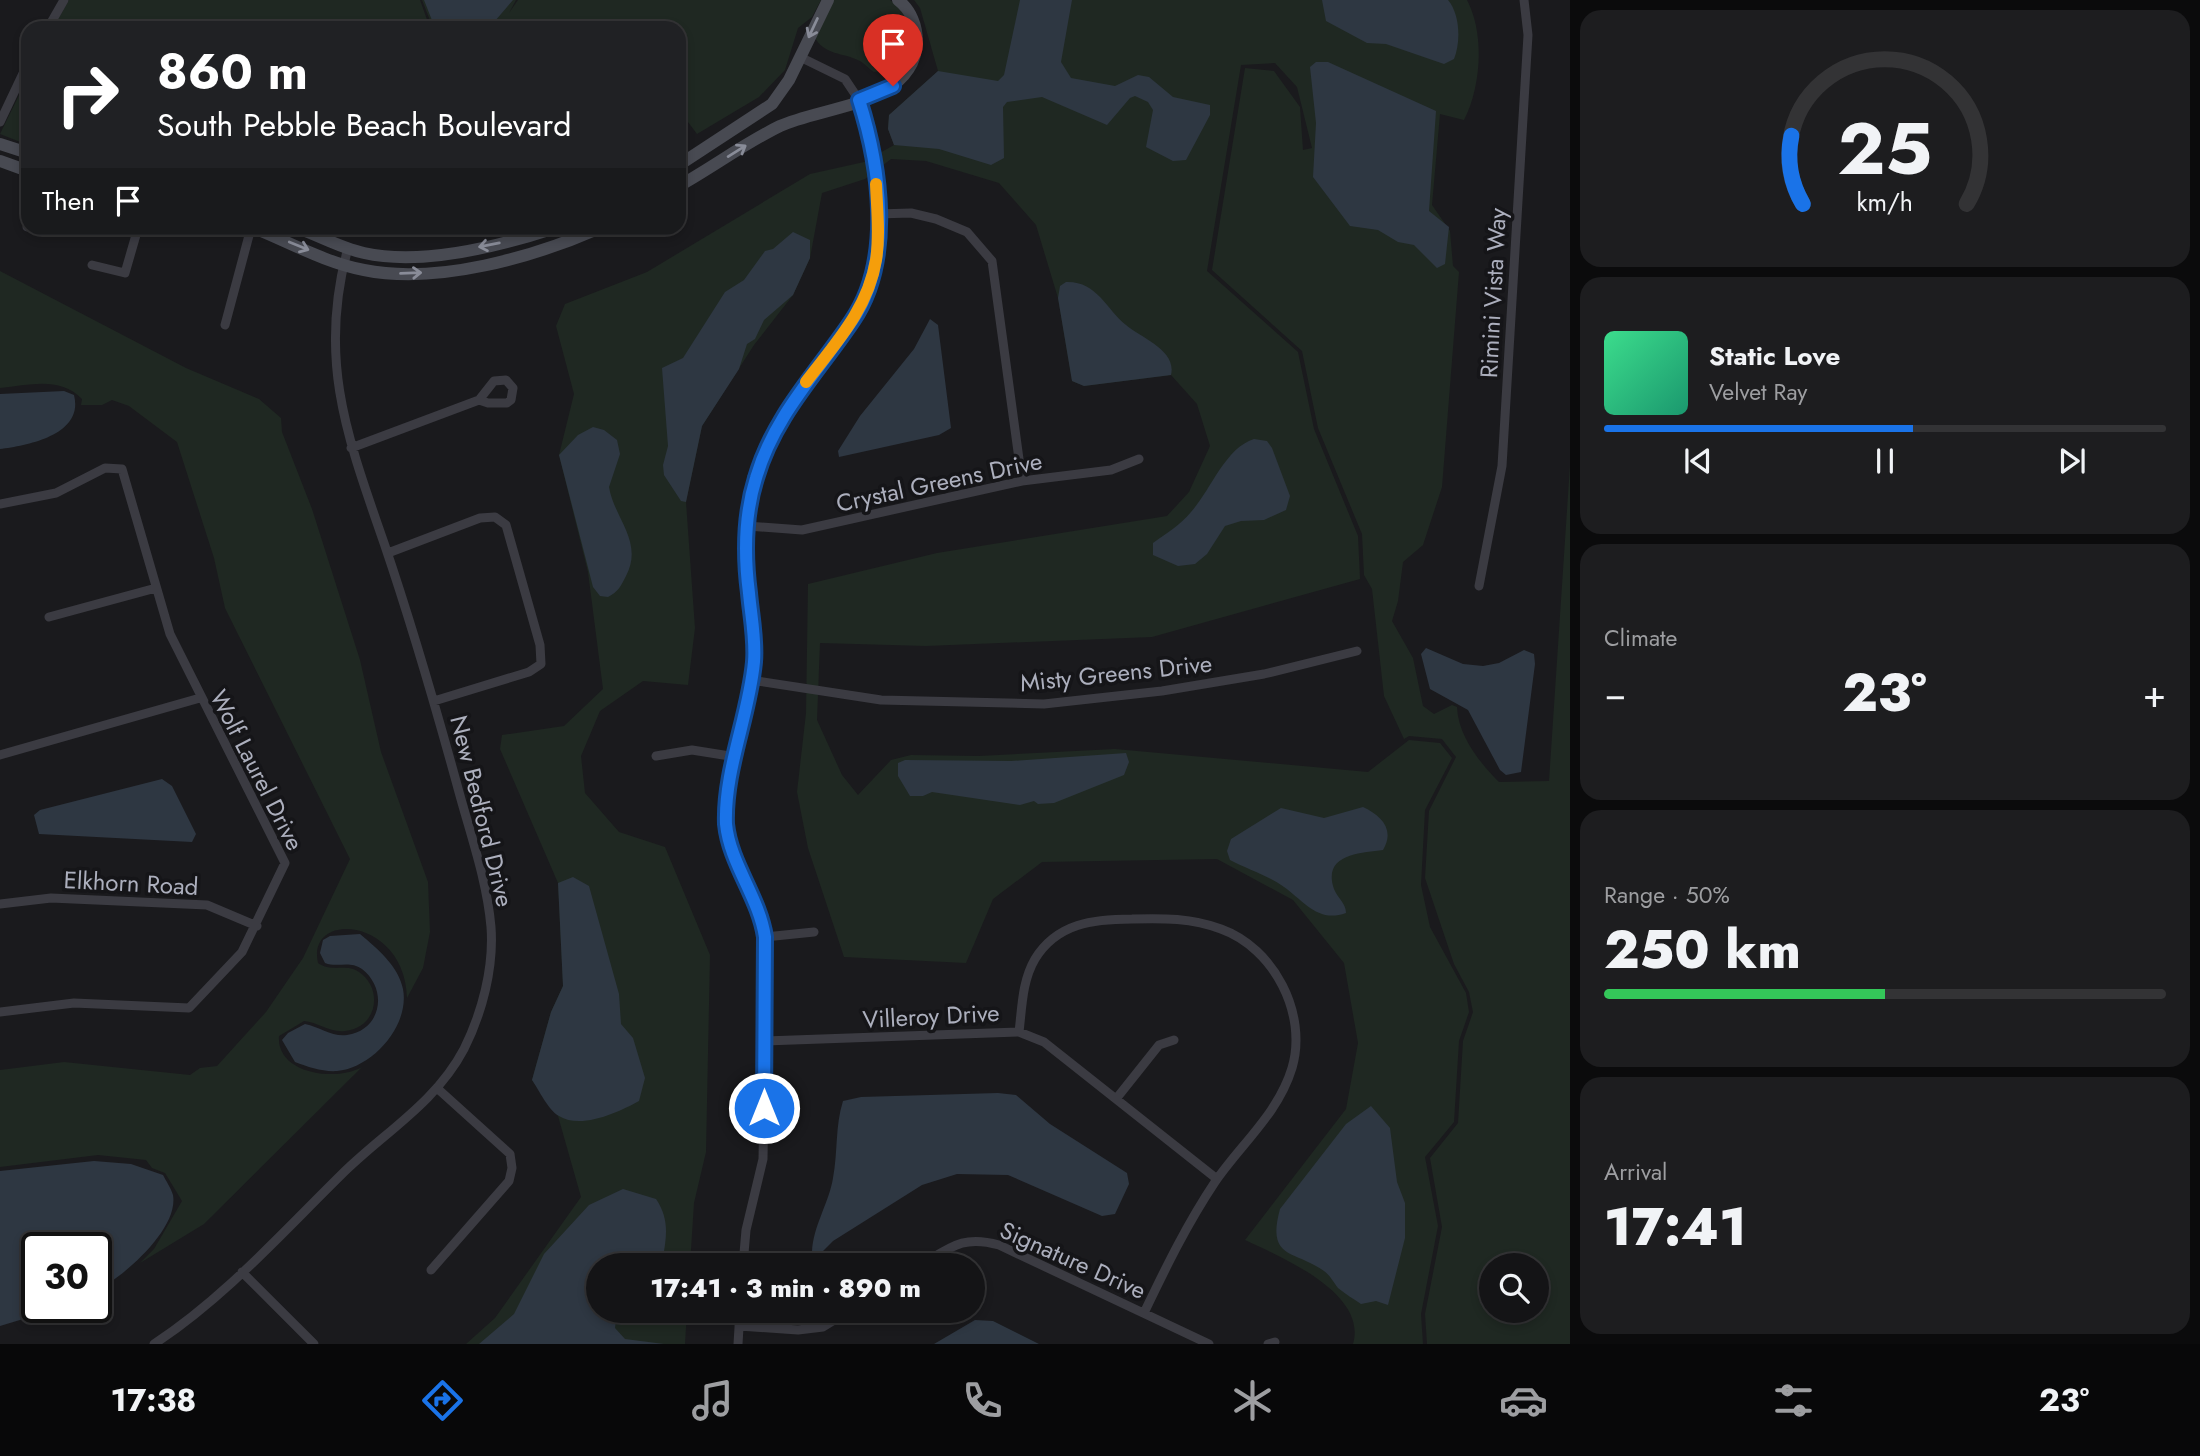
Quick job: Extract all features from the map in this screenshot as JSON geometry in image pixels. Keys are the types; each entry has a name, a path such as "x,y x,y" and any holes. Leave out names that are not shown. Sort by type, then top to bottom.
{"street":[{"path":"52,21 64,0"},
{"path":"686,161 772,104 789,80 828,0"},
{"name":"Rimini Vista Way","path":"1479,586 1502,466 1528,36 1524,0"},
{"path":"686,182 779,127 893,86 911,64 916,44 916,30 901,2"},
{"path":"744,1253 746,1230 763,1159 765,1041 765,937 760,914 726,829 726,812 754,651 746,565 747,526 756,479 773,434 792,401 852,321 867,293 877,252 874,153 859,100 845,79 800,57"},
{"path":"0,122 21,78"},
{"path":"0,144 21,151"},
{"path":"704,151 713,166"},
{"path":"0,162 21,169"},
{"path":"877,214 911,213 936,219 967,232 992,261 1022,481"},
{"path":"92,265 125,273 136,235"},
{"path":"225,325 250,235"},
{"path":"269,235 344,265 394,274 466,268 527,255 581,235"},
{"path":"316,235 348,248 382,256 413,257 489,245 528,235"},
{"name":"New Bedford Drive","path":"154,1344 198,1315 359,1157 404,1122 438,1088 463,1050 479,1012 490,964 491,927 482,876 434,701 351,448 336,380 334,343 348,248"},
{"path":"351,448 479,400"},
{"name":"Crystal Greens Drive","path":"747,526 802,530 1022,481 1111,470 1139,459"},
{"name":"Wolf Laurel Drive","path":"0,504 56,493 105,468 122,469 170,634 285,863 257,926 242,952 189,1008 74,1003 0,1012"},
{"path":"387,553 480,518 495,517 506,525 540,645 541,664 530,672 434,701"},
{"path":"49,617 156,588"},
{"name":"Misty Greens Drive","path":"751,680 881,700 1044,704 1162,691 1239,679 1357,651"},
{"path":"0,755 200,698"},
{"path":"656,757 692,750 736,757"},
{"name":"Elkhorn Road","path":"0,904 51,898 207,905 257,926"},
{"path":"1019,1032 1025,983 1035,959 1052,939 1072,926 1096,919 1195,921 1224,929 1248,944 1269,963 1289,1000 1296,1031 1292,1067 1274,1109 1217,1179 1180,1236 1144,1313"},
{"path":"765,937 814,932"},
{"name":"Villeroy Drive","path":"765,1041 1019,1032 1044,1042 1217,1179"},
{"path":"1116,1099 1159,1045 1174,1040"},
{"path":"430,1270 509,1181 512,1168 510,1154 438,1088"},
{"name":"Signature Drive","path":"942,1253 964,1241 979,1240 999,1245 1209,1344"},
{"path":"242,1272 314,1344"},
{"path":"738,1344 739,1323"},
{"path":"739,1326 798,1330 823,1327 830,1323"}],"shaded area":[{"path":"69,0 420,0 428,21 57,21"},
{"path":"422,0 516,0 509,13 518,0 821,0 812,17 798,28 785,70 759,97 697,134 686,119 686,21 430,21"},
{"path":"834,0 890,0 898,7 908,22 910,31 904,68 874,72 854,58 823,47 814,36"},
{"path":"914,0 1467,0 1477,28 1477,76 1464,120 1440,114 1432,205 1450,231 1453,266 1459,272 1442,487 1423,545 1403,562 1398,601 1392,621 1413,658 1423,706 1434,714 1452,705 1457,707 1458,718 1466,738 1478,758 1499,782 1549,781 1570,465 1570,1344 1427,1344 1425,1314 1442,1227 1430,1158 1458,1123 1463,1041 1473,1012 1469,992 1454,964 1425,878 1429,811 1456,757 1442,739 1409,736 1404,739 1384,696 1372,589 1364,575 1362,534 1318,428 1302,351 1212,270 1245,68 1274,71 1300,107 1303,150 1312,148 1297,87 1275,63 1241,65 1207,271 1298,352 1314,429 1358,536 1360,579 1152,637 926,646 820,643 817,720 842,775 858,795 891,760 911,755 979,756 1115,749 1368,772 1409,740 1440,743 1452,758 1425,810 1421,885 1430,927 1466,993 1469,1012 1459,1041 1454,1122 1425,1157 1438,1226 1421,1314 1423,1344 1353,1344 1354,1326 1348,1309 1335,1293 1299,1267 1245,1240 1346,1109 1358,1043 1344,963 1293,900 1217,859 1042,862 993,899 966,963 844,957 808,848 797,792 806,713 808,584 937,553 1167,516 1189,492 1210,446 1197,404 1171,375 1084,386 1072,381 1058,298 1036,225 999,183 926,161 891,159 865,179 822,193 810,258 793,295 754,345 702,426 686,502 695,628 688,685 643,681 600,711 581,756 585,793 619,832 665,847 710,955 706,1152 694,1203 691,1253 586,1253 586,1323 686,1323 685,1344 466,1344 495,1318 581,1197 558,1116 532,1080 551,1012 563,986 558,883 500,749 502,735 564,726 603,689 588,572 559,455 574,394 556,326 565,304 647,272 810,174 864,162 894,145 888,129 889,115 938,71 920,8"},
{"path":"21,91 21,142 0,134"},
{"path":"0,271 186,368 259,399 281,418 282,432 312,509 360,660 381,752 428,882 430,932 423,968 407,998 402,971 391,951 375,937 357,930 340,929 327,935 318,946 318,963 328,967 354,969 367,979 374,997 370,1015 364,1023 345,1031 304,1021 279,1036 281,1049 287,1059 310,1071 338,1074 362,1067 204,1224 140,1263 154,1249 182,1201 165,1173 152,1168 146,1160 98,1155 0,1167 0,1070 64,1062 190,1075 200,1068 217,1066 266,1012 303,958 350,859 225,608 214,558 177,442 129,406 112,400 102,405 81,405 82,399 73,392 54,385 33,384 0,388"}],"water":[{"path":"424,0 513,0 495,21 432,21"},
{"path":"1020,0 1072,0 1061,62 1071,78 1115,86 1138,75 1149,77 1173,97 1210,105 1210,115 1186,160 1173,161 1146,147 1153,110 1148,102 1135,96 1130,98 1107,125 1042,97 1007,102 1003,107 1004,158 991,165 939,149 894,145 888,129 889,115 938,71 998,81 1004,75"},
{"path":"1322,0 1448,0 1455,13 1458,28 1458,45 1454,59 1444,64 1386,44 1367,43 1326,21"},
{"path":"1316,62 1328,62 1436,111 1429,211 1449,227 1445,264 1437,268 1414,245 1398,242 1378,230 1350,226 1313,177 1316,123 1310,67"},
{"path":"793,232 810,240 810,258 793,295 764,320 755,339 747,344 739,369 702,426 686,502 681,501 664,475 663,465 668,446 662,368 683,358 725,292 744,280 765,251 773,249"},
{"path":"1066,282 1086,286 1093,291 1119,319 1163,352 1169,358 1171,375 1084,386 1072,381 1058,298 1060,286"},
{"path":"930,319 938,325 951,428 939,435 839,457 838,451 860,416 914,349"},
{"path":"64,391 74,395 75,408 71,419 63,428 39,440 0,449 0,394"},
{"path":"593,427 604,430 617,440 620,454 609,487 632,552 631,564 624,580 617,591 608,597 600,596 593,587 559,455 578,435"},
{"path":"1254,439 1267,441 1272,448 1290,496 1286,510 1264,520 1241,521 1225,526 1207,554 1195,564 1178,566 1153,555 1153,543 1187,517 1227,460 1244,444"},
{"path":"1426,648 1463,664 1483,666 1499,663 1524,650 1534,654 1521,772 1506,775 1500,770 1468,710 1430,689 1421,654"},
{"path":"1126,753 1129,762 1124,775 1054,803 1038,804 1034,801 1020,805 932,792 923,796 910,796 898,776 898,763 905,760 1011,761"},
{"path":"162,779 172,786 196,834 192,842 39,834 34,815 40,810"},
{"path":"1363,807 1381,819 1388,836 1383,850 1354,854 1338,862 1333,869 1334,889 1345,906 1346,913 1320,913 1278,883 1230,860 1227,851 1231,839 1281,808 1324,818"},
{"path":"573,877 589,886 619,994 621,1024 633,1038 645,1078 639,1101 600,1118 578,1121 568,1120 555,1113 532,1080 551,1012 563,986 558,883"},
{"path":"360,934 386,958 401,981 404,1003 401,1017 386,1043 363,1062 350,1068 326,1071 295,1062 282,1040 288,1033 305,1024 336,1035 347,1035 359,1032 374,1017 378,997 370,977 357,966 325,963 320,953 323,940 330,936"},
{"path":"998,1093 1016,1095 1050,1124 1127,1173 1129,1184 1115,1214 1102,1216 1008,1175 957,1174 922,1185 833,1241 821,1253 812,1252 815,1233 833,1178 843,1101 861,1097"},
{"path":"1371,1106 1390,1128 1397,1182 1405,1203 1405,1238 1388,1305 1376,1301 1361,1304 1338,1288 1324,1271 1286,1251 1277,1237 1280,1209 1346,1124"},
{"path":"94,1161 131,1164 163,1175 173,1195 173,1208 158,1237 134,1263 112,1281 112,1232 21,1232 21,1320 0,1326 0,1171"},
{"path":"623,1189 656,1199 660,1206 666,1227 664,1253 586,1253 586,1323 616,1323 615,1328 625,1339 664,1344 479,1344 514,1314 544,1254 589,1205"},
{"path":"985,1321 993,1321 1039,1344 934,1344 970,1323 985,1323"}],"slow traffic":[{"path":"806,382 852,321 870,284 877,252 876,184"}],"route":[{"path":"764,1108 764,929 727,835 726,824 727,803 754,658 746,565 747,526 761,461 773,434 792,401 852,321 870,284 877,252 875,160 859,100 893,86"}]}
